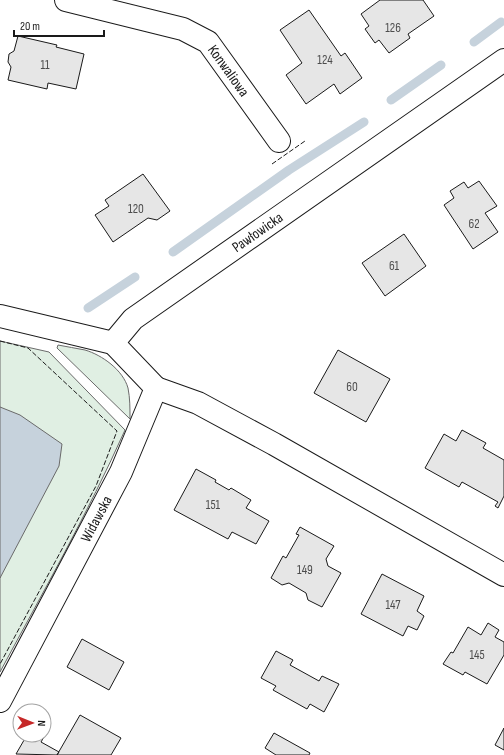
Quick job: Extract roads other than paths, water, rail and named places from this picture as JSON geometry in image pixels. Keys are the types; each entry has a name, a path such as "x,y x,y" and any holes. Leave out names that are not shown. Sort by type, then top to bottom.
{"street":[{"name":"Konwaliowa","path":"77,1 183,29 208,42 279,141"},
{"name":"Pawłowicka","path":"114,344 133,319 504,60"},
{"path":"0,316 114,344 156,388 198,403 212,410 504,575"},
{"name":"Widawska","path":"0,701 121,472 156,388"}],"waterway":[{"path":"474,42 501,22"},
{"path":"391,100 441,65"},
{"path":"173,252 289,170 364,122"},
{"path":"88,308 135,277"}]}
